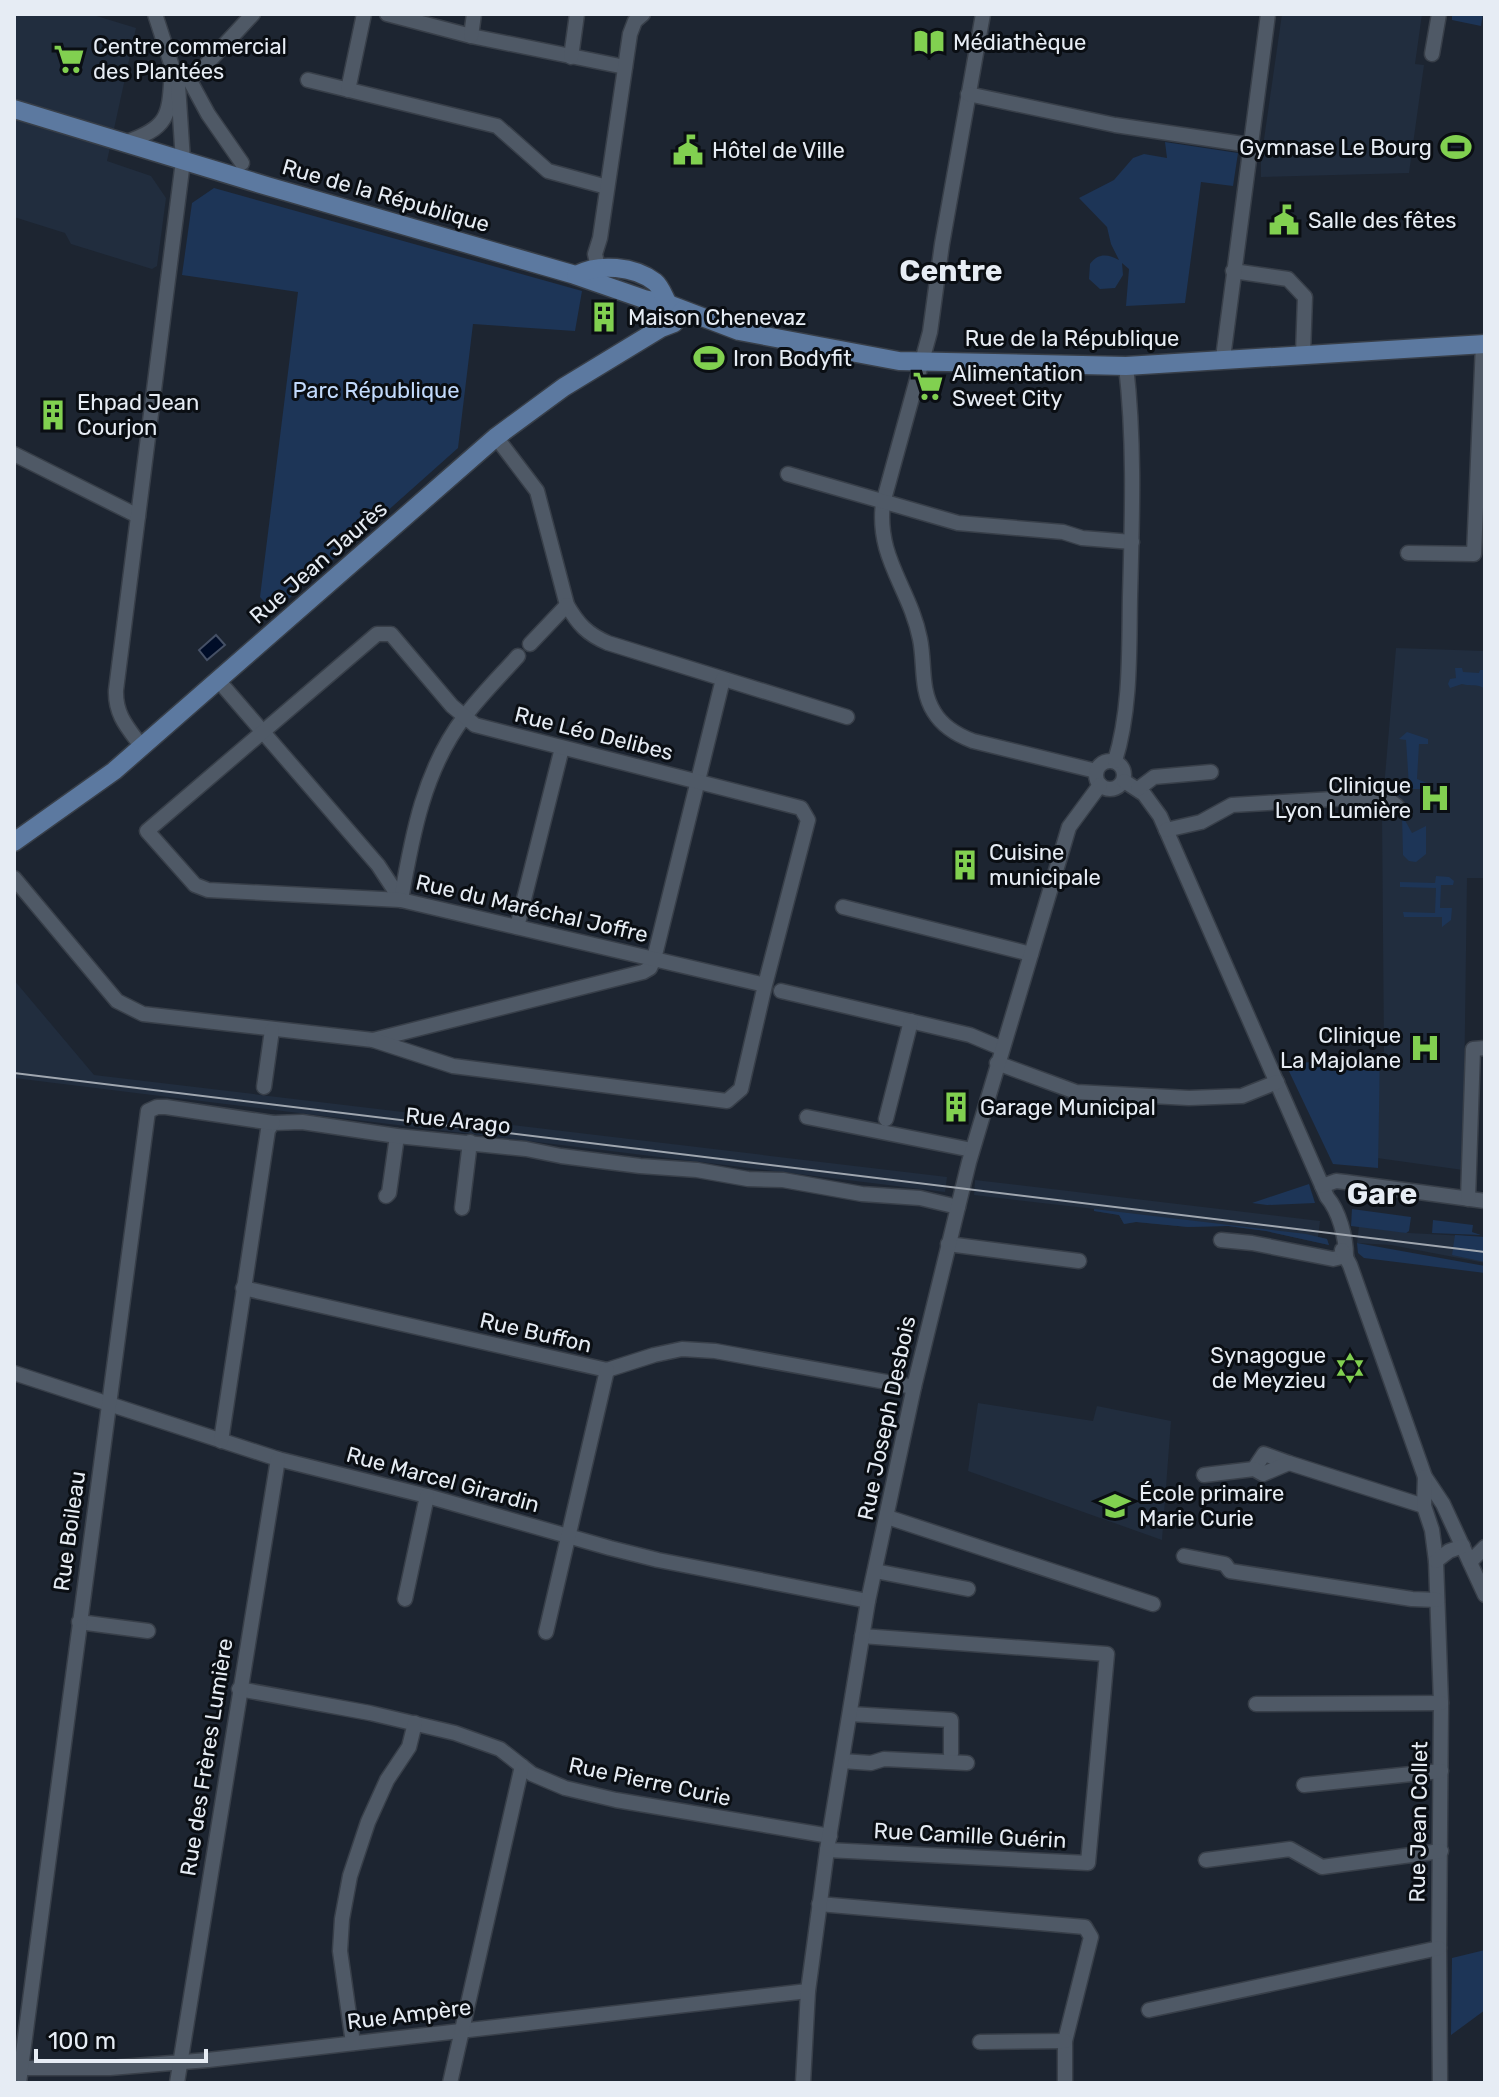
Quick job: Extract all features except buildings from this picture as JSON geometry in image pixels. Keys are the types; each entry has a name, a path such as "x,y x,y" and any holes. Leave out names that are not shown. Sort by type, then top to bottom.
{"main road":[{"name":"Rue de la République","path":"14,109 576,275 600,276 644,299 739,331 899,361 1126,366 1484,344"},
{"name":"Rue de la République","path":"14,118 108,149 183,161"},
{"name":"Rue de la République","path":"600,276 617,268 653,282"},
{"path":"644,299 653,292 653,282"},
{"path":"653,282 675,307"},
{"name":"Rue Jean Jaurès","path":"14,842 114,771 496,437 564,387 661,328 661,318 675,307"}],"street":[{"path":"142,747 125,726 115,700 183,161 181,103 155,14"},
{"path":"189,79 253,14"},
{"path":"348,90 364,14"},
{"path":"387,14 471,36 625,67"},
{"path":"471,36 474,14"},
{"path":"571,57 577,14"},
{"path":"600,276 596,249 630,34 635,21 643,14"},
{"path":"983,14 942,244 930,332 883,503 884,547 916,622 924,684 934,712 960,736 1098,778 1113,789 1124,781 1125,771 1115,761 1105,761 1098,778"},
{"path":"1223,358 1268,14"},
{"path":"1432,54 1439,14"},
{"path":"172,69 189,79 208,114 242,163"},
{"path":"123,143 147,136 165,117 169,108 172,69"},
{"path":"308,80 497,126 548,171 607,187"},
{"path":"968,94 1115,125 1250,145"},
{"path":"600,238 617,268"},
{"path":"1233,271 1288,279 1305,297 1303,354"},
{"path":"1408,553 1474,554 1484,344"},
{"path":"1115,761 1126,698 1132,542 1132,424 1126,366"},
{"path":"496,437 537,491 567,605 588,634 608,643 847,717"},
{"path":"14,454 138,516"},
{"path":"788,474 958,523 1063,532 1082,538 1132,542"},
{"path":"530,644 567,605"},
{"name":"Rue Léo Delibes","path":"265,731 377,634 391,634 464,717 475,725 801,808 808,820 741,1089 727,1101 453,1066 373,1040"},
{"path":"401,900 415,824 439,758 464,717 518,656"},
{"path":"14,878 117,1001 143,1014 373,1040 643,972 650,968 654,959 723,679"},
{"path":"218,680 378,865 401,900"},
{"name":"Rue du Maréchal Joffre","path":"265,731 147,831 195,885 208,890 401,900 765,985"},
{"path":"517,927 562,748"},
{"path":"1138,789 1154,777 1211,772"},
{"name":"Rue Joseph Desbois","path":"803,2083 808,1991 828,1843 868,1601 914,1387 972,1150 999,1055 1069,827 1098,778"},
{"path":"1124,781 1138,789 1153,804 1166,830 1335,1211 1346,1245 1346,1256 1425,1477 1443,1504 1485,1595"},
{"path":"1166,830 1201,822 1232,805 1384,796 1397,806"},
{"path":"843,907 1031,954"},
{"path":"781,991 970,1035 999,1055 1076,1092 1189,1098 1242,1096 1277,1082"},
{"path":"886,1119 911,1021"},
{"path":"264,1087 272,1030"},
{"path":"1468,1199 1473,1049 1485,1048"},
{"name":"Rue Boileau","path":"18,2073 148,1111 166,1107 273,1123"},
{"path":"807,1117 972,1150"},
{"name":"Rue Arago","path":"273,1123 302,1122 640,1166 806,1183 862,1194 920,1198 958,1207"},
{"path":"221,1441 268,1130 273,1123"},
{"path":"386,1196 389,1193 397,1136"},
{"path":"462,1208 470,1142"},
{"path":"1315,1168 1358,1185"},
{"path":"1325,1192 1336,1181 1485,1201"},
{"path":"1221,1240 1333,1259 1346,1256"},
{"path":"948,1244 1079,1261"},
{"name":"Rue Buffon","path":"243,1288 607,1370 682,1349 730,1354 914,1387"},
{"path":"546,1632 607,1370"},
{"name":"Rue Marcel Girardin","path":"14,1373 278,1459 427,1496 658,1560 868,1601"},
{"name":"Rue des Frères Lumière","path":"177,2083 278,1459"},
{"path":"1204,1475 1254,1469 1263,1474 1289,1463 1424,1506"},
{"name":"Rue Jean Collet","path":"1425,1477 1424,1506 1432,1530 1435,1556 1441,1703 1440,2083"},
{"path":"405,1599 427,1496"},
{"path":"887,1517 1153,1604"},
{"path":"1435,1556 1460,1541"},
{"path":"1470,1562 1485,1547"},
{"path":"1184,1556 1225,1564 1230,1571 1412,1599 1437,1600"},
{"path":"875,1571 968,1589"},
{"path":"79,1622 148,1631"},
{"name":"Rue Camille Guérin","path":"828,1843 1088,1863 1107,1654 862,1636"},
{"name":"Rue Pierre Curie","path":"239,1689 455,1733 500,1749 532,1774 577,1791 828,1843"},
{"path":"1256,1704 1441,1703"},
{"path":"850,1714 951,1720 951,1754"},
{"path":"353,2043 340,1951 350,1876 368,1822 387,1780 409,1747 415,1723"},
{"path":"842,1761 871,1763 884,1759 967,1763"},
{"path":"450,2083 522,1766"},
{"path":"1304,1785 1441,1771"},
{"path":"1206,1860 1290,1849 1322,1867 1441,1851"},
{"path":"819,1904 1081,1924 1088,1929 1091,1937 1065,2041 1065,2083"},
{"path":"1149,2010 1439,1948"},
{"name":"Rue Ampère","path":"18,2073 180,2062 808,1991"},
{"path":"980,2042 1065,2041"}],"shaded area":[{"path":"14,14 90,14 136,28 107,161 151,176 166,198 157,266 152,269 71,244 65,233 14,217"},
{"path":"1282,14 1422,14 1415,64 1424,65 1409,173 1261,177"},
{"path":"216,635 225,645 207,660 199,650"},
{"name":"Clinique Lyon Lumière","path":"1396,648 1485,651 1485,878 1467,878 1463,1170 1377,1158 1380,1053 1384,1052 1382,811"},
{"path":"14,980 94,1075 947,1177 945,1192 14,1078"},
{"path":"975,1180 1320,1221 1318,1237 1327,1239 1329,1245 1228,1226 1124,1224 1119,1215 1094,1209 974,1195"},
{"path":"1359,1226 1409,1233 1485,1237 1485,1263 1391,1245 1357,1243"},
{"name":"École primaire Marie Curie","path":"978,1403 1093,1421 1097,1406 1171,1421 1162,1540 968,1471"}],"green space":[{"path":"1452,14 1483,14 1481,26 1452,20"},
{"path":"1165,142 1238,153 1233,186 1201,182 1185,303 1126,306 1129,269 1122,263 1123,275 1115,288 1100,289 1089,279 1090,264 1100,256 1119,260 1107,227 1079,198 1114,180 1133,158 1144,154 1167,158"},
{"name":"Parc République","path":"214,188 582,291 575,331 473,324 458,448 274,612 260,597 298,292 182,275 192,203"},
{"path":"1455,668 1462,668 1463,672 1479,673 1485,670 1485,689 1462,684 1450,688 1450,679 1456,678"},
{"path":"1407,732 1428,739 1428,744 1419,744 1417,779 1427,783 1425,789 1409,786 1406,740 1399,739"},
{"path":"1402,815 1412,833 1426,826 1426,854 1416,862 1409,861 1403,855"},
{"path":"1436,876 1449,877 1454,881 1453,885 1441,885 1440,908 1452,908 1451,920 1442,927 1442,917 1404,917 1403,912 1435,913 1436,888 1400,887 1400,882 1435,883"},
{"path":"1380,1053 1378,1168 1333,1164 1286,1065"},
{"path":"1309,1184 1315,1203 1252,1203"},
{"path":"1094,1209 1306,1234 1327,1239 1329,1245 1228,1226 1124,1224 1119,1215"},
{"path":"1352,1209 1411,1217 1409,1231 1351,1226"},
{"path":"1433,1220 1473,1225 1472,1232 1481,1235 1432,1233"},
{"path":"1455,1235 1485,1237 1485,1262 1452,1255"},
{"path":"1357,1243 1485,1266 1485,1273 1364,1258 1358,1253"},
{"path":"1485,1950 1485,2010 1451,2035 1452,1958"}],"tram line":[{"path":"14,1073 1485,1252"}],"place":[{"name":"Médiathèque","path":"929,42"},
{"name":"Centre commercial des Plantées","path":"69,59"},
{"name":"Gymnase Le Bourg","path":"1456,147"},
{"name":"Hôtel de Ville","path":"688,150"},
{"name":"Salle des fêtes","path":"1284,220"},
{"name":"Maison Chenevaz","path":"604,317"},
{"name":"Iron Bodyfit","path":"709,358"},
{"name":"Alimentation Sweet City","path":"928,386"},
{"name":"Ehpad Jean Courjon","path":"53,415"},
{"name":"Clinique Lyon Lumière","path":"1435,798"},
{"name":"Cuisine municipale","path":"965,865"},
{"name":"Clinique La Majolane","path":"1425,1048"},
{"name":"Garage Municipal","path":"956,1107"},
{"name":"Synagogue de Meyzieu","path":"1350,1368"},
{"name":"École primaire Marie Curie","path":"1115,1506"}],"district":[{"name":"Centre","path":"951,271"},
{"name":"Gare","path":"1382,1194"}]}
